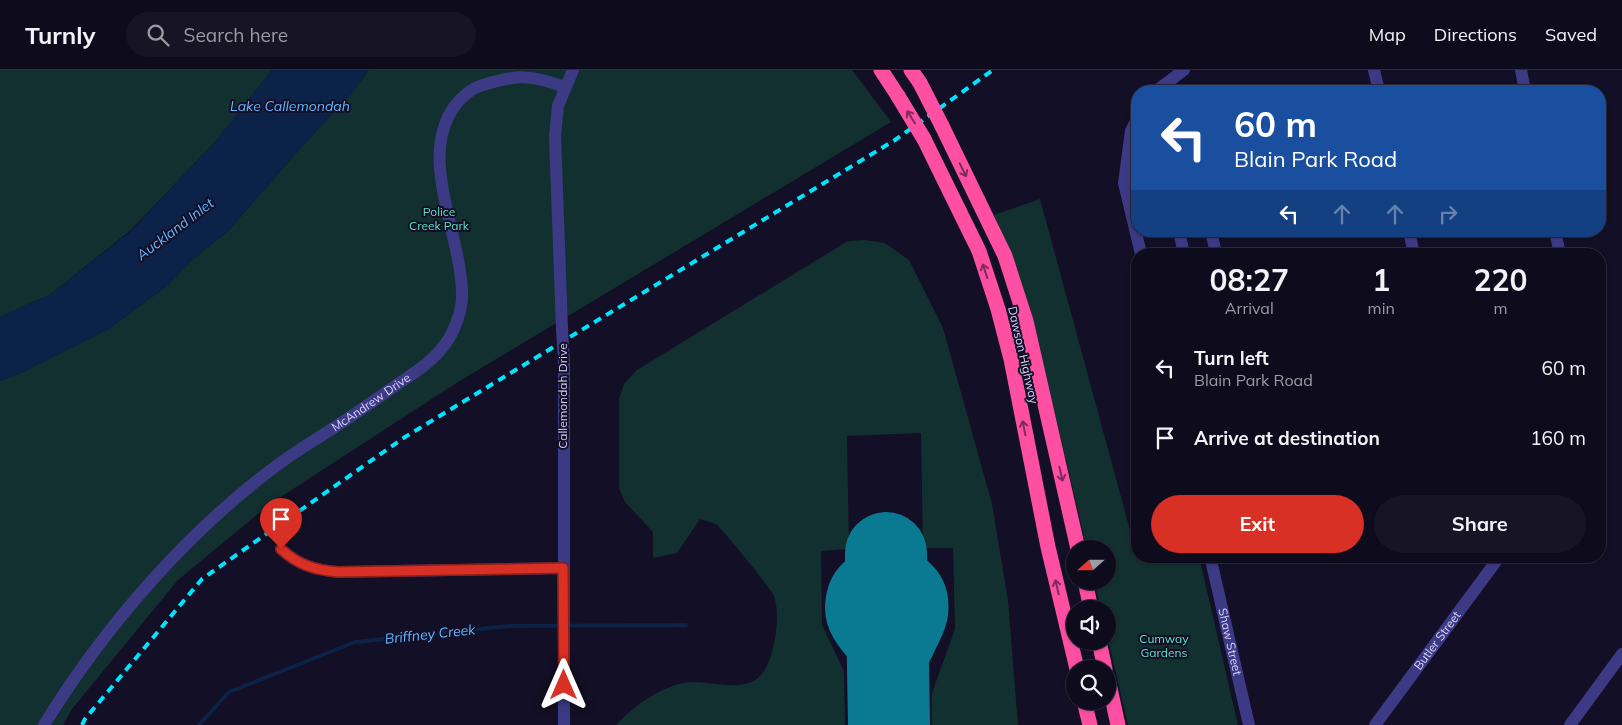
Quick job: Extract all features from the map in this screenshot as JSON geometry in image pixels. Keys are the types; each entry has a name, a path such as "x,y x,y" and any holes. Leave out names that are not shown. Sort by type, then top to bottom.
{"highway":[{"name":"Dawson Highway","path":"881,70 924,139 979,251 998,309 1010,359 1048,547 1075,660"},
{"name":"Dawson Highway","path":"911,70 920,83 942,126 1005,256 1026,321 1076,540"},
{"path":"1086,710 1090,725"},
{"path":"1115,710 1118,725"}],"street":[{"name":"Callemondah Drive","path":"564,725 564,361 555,136 558,106 573,70"},
{"path":"1172,85 1184,70"},
{"path":"1374,70 1378,85"},
{"path":"1521,70 1524,85"},
{"name":"McAndrew Drive","path":"44,725 64,694 149,584 209,521 241,492 285,459 423,367 437,356 449,339 462,299 460,263 441,180 439,154 442,132 448,115 459,100 477,87 501,79 524,76 565,87"},
{"path":"1131,131 1124,183 1131,214"},
{"path":"281,549 297,562 319,570 338,572 563,568"},
{"name":"Shaw Street","path":"1212,563 1249,725"},
{"name":"Butler Street","path":"1375,725 1495,563"},
{"path":"1570,725 1622,654"}],"green space":[{"path":"0,70 272,70 216,141 131,230 51,294 0,317"},
{"name":"Police Creek Park","path":"369,70 852,70 891,122 458,382 270,504 178,580 72,709 63,725 0,725 0,381 21,373 107,330 167,286 192,260 228,231 351,94"},
{"name":"Cumway Gardens","path":"1040,199 1131,531 1131,563 1201,563 1238,725 1128,725 1116,673 1116,660 1113,660 1111,650 1116,650 1116,600 1099,600 1096,590 1116,590 1116,540 1085,540 1033,331 1002,234 994,215"},
{"path":"864,240 885,243 909,260 943,328 992,504 1008,600 1018,725 932,725 932,693 955,629 953,548 923,548 921,433 847,436 849,549 821,551 822,625 844,671 845,725 616,725 646,699 673,686 692,682 734,685 752,682 765,669 773,649 777,626 776,605 771,591 738,549 715,524 700,519 677,553 653,558 653,532 625,502 619,488 619,399 624,384 637,370 848,241"}],"water":[{"name":"Lake Callemondah","path":"272,70 369,70 351,94 228,231 192,260 167,286 107,330 21,373 0,381 0,317 51,294 131,231 216,141"}],"waterway":[{"name":"Briffney Creek","path":"199,725 229,692 355,642 510,626 686,625"}],"taxiway":[{"path":"888,706 918,649 932,614 931,593 922,577 908,567 891,563 873,564 858,572 846,586 841,606 842,617 850,635 877,667 882,676 887,694 888,725"}],"runway":[{"path":"886,553 889,725"}],"railway":[{"path":"82,725 202,579 405,437 895,140 993,70"}],"route":[{"path":"281,549 297,562 306,566 319,570 338,572 563,568 564,685"}],"water label":[{"name":"Auckland Inlet","path":"175,229"}]}
